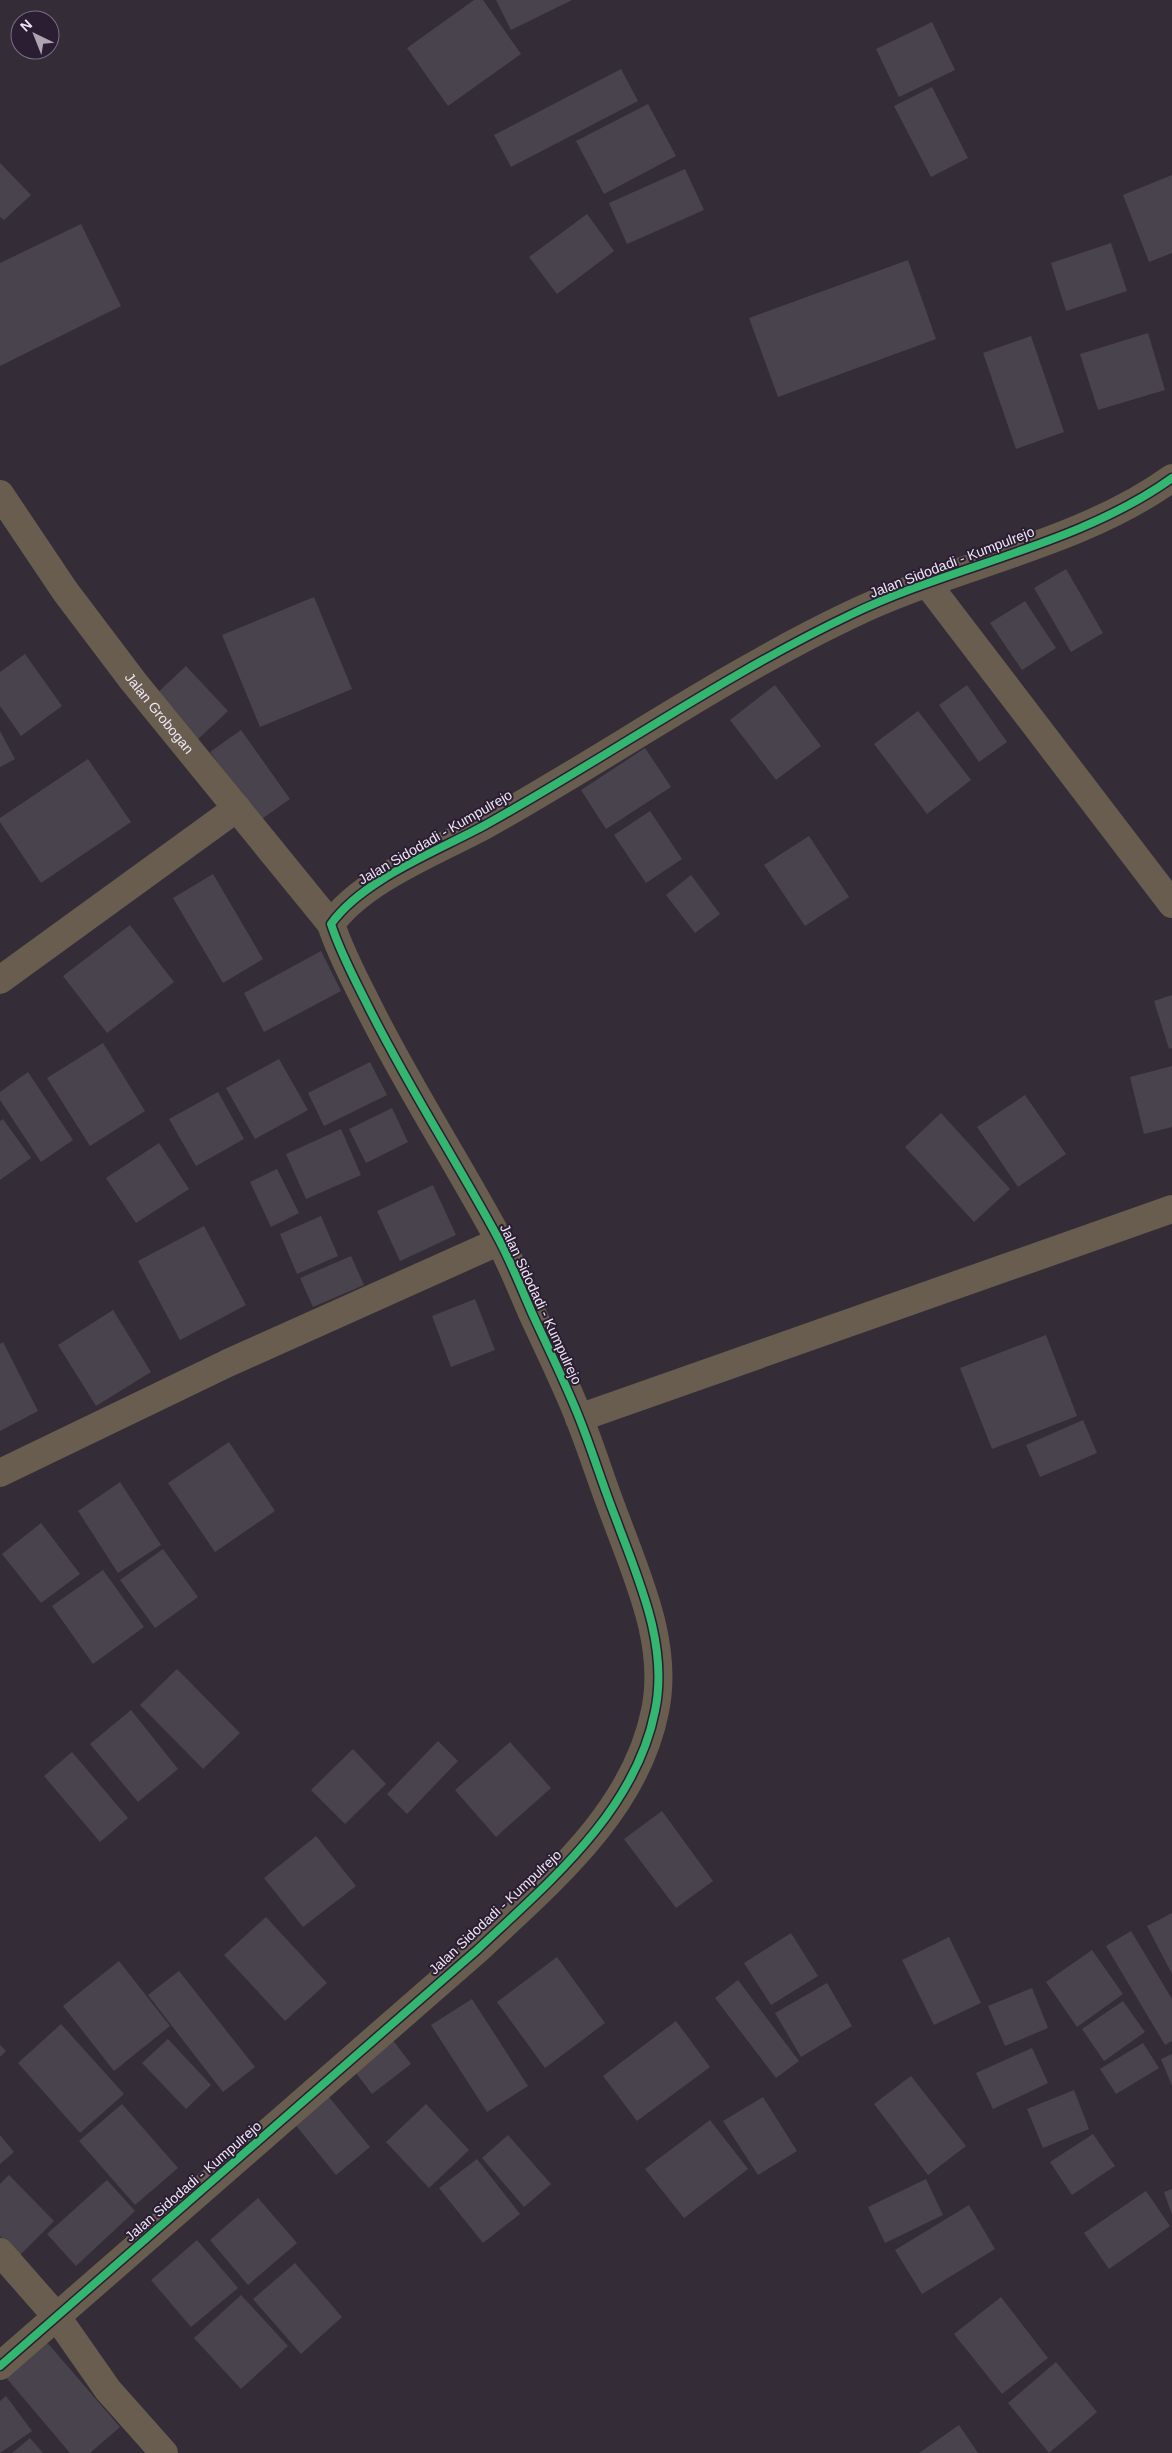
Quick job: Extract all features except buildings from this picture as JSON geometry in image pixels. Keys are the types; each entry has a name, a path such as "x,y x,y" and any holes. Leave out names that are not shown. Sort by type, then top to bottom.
{"street":[{"name":"Jalan Sidodadi - Kumpulrejo","path":"0,2366 477,1950 572,1858 621,1795 645,1746 655,1712 659,1686 658,1662 650,1619 638,1577 579,1418 500,1240 385,1040 338,946 331,924 341,909 362,893 488,823 721,685 851,614 926,582 1094,522 1172,478"},
{"name":"Jalan Grobogan","path":"0,494 65,591 139,688 331,924"},
{"path":"926,582 1172,904"},
{"path":"0,980 236,808"},
{"path":"579,1418 1172,1209"},
{"path":"0,1473 228,1363 500,1240"},
{"path":"0,2252 57,2317 108,2390 164,2453"}],"cycle path":[{"path":"0,2366 477,1950 532,1899 585,1843 609,1813 629,1782 645,1748 655,1711 658,1662 655,1637 649,1613 642,1589 575,1407 503,1247 382,1034 348,965 331,924 362,893 403,867 487,824 757,663 803,638 890,598 1056,538 1097,521 1136,501 1172,478"}]}
